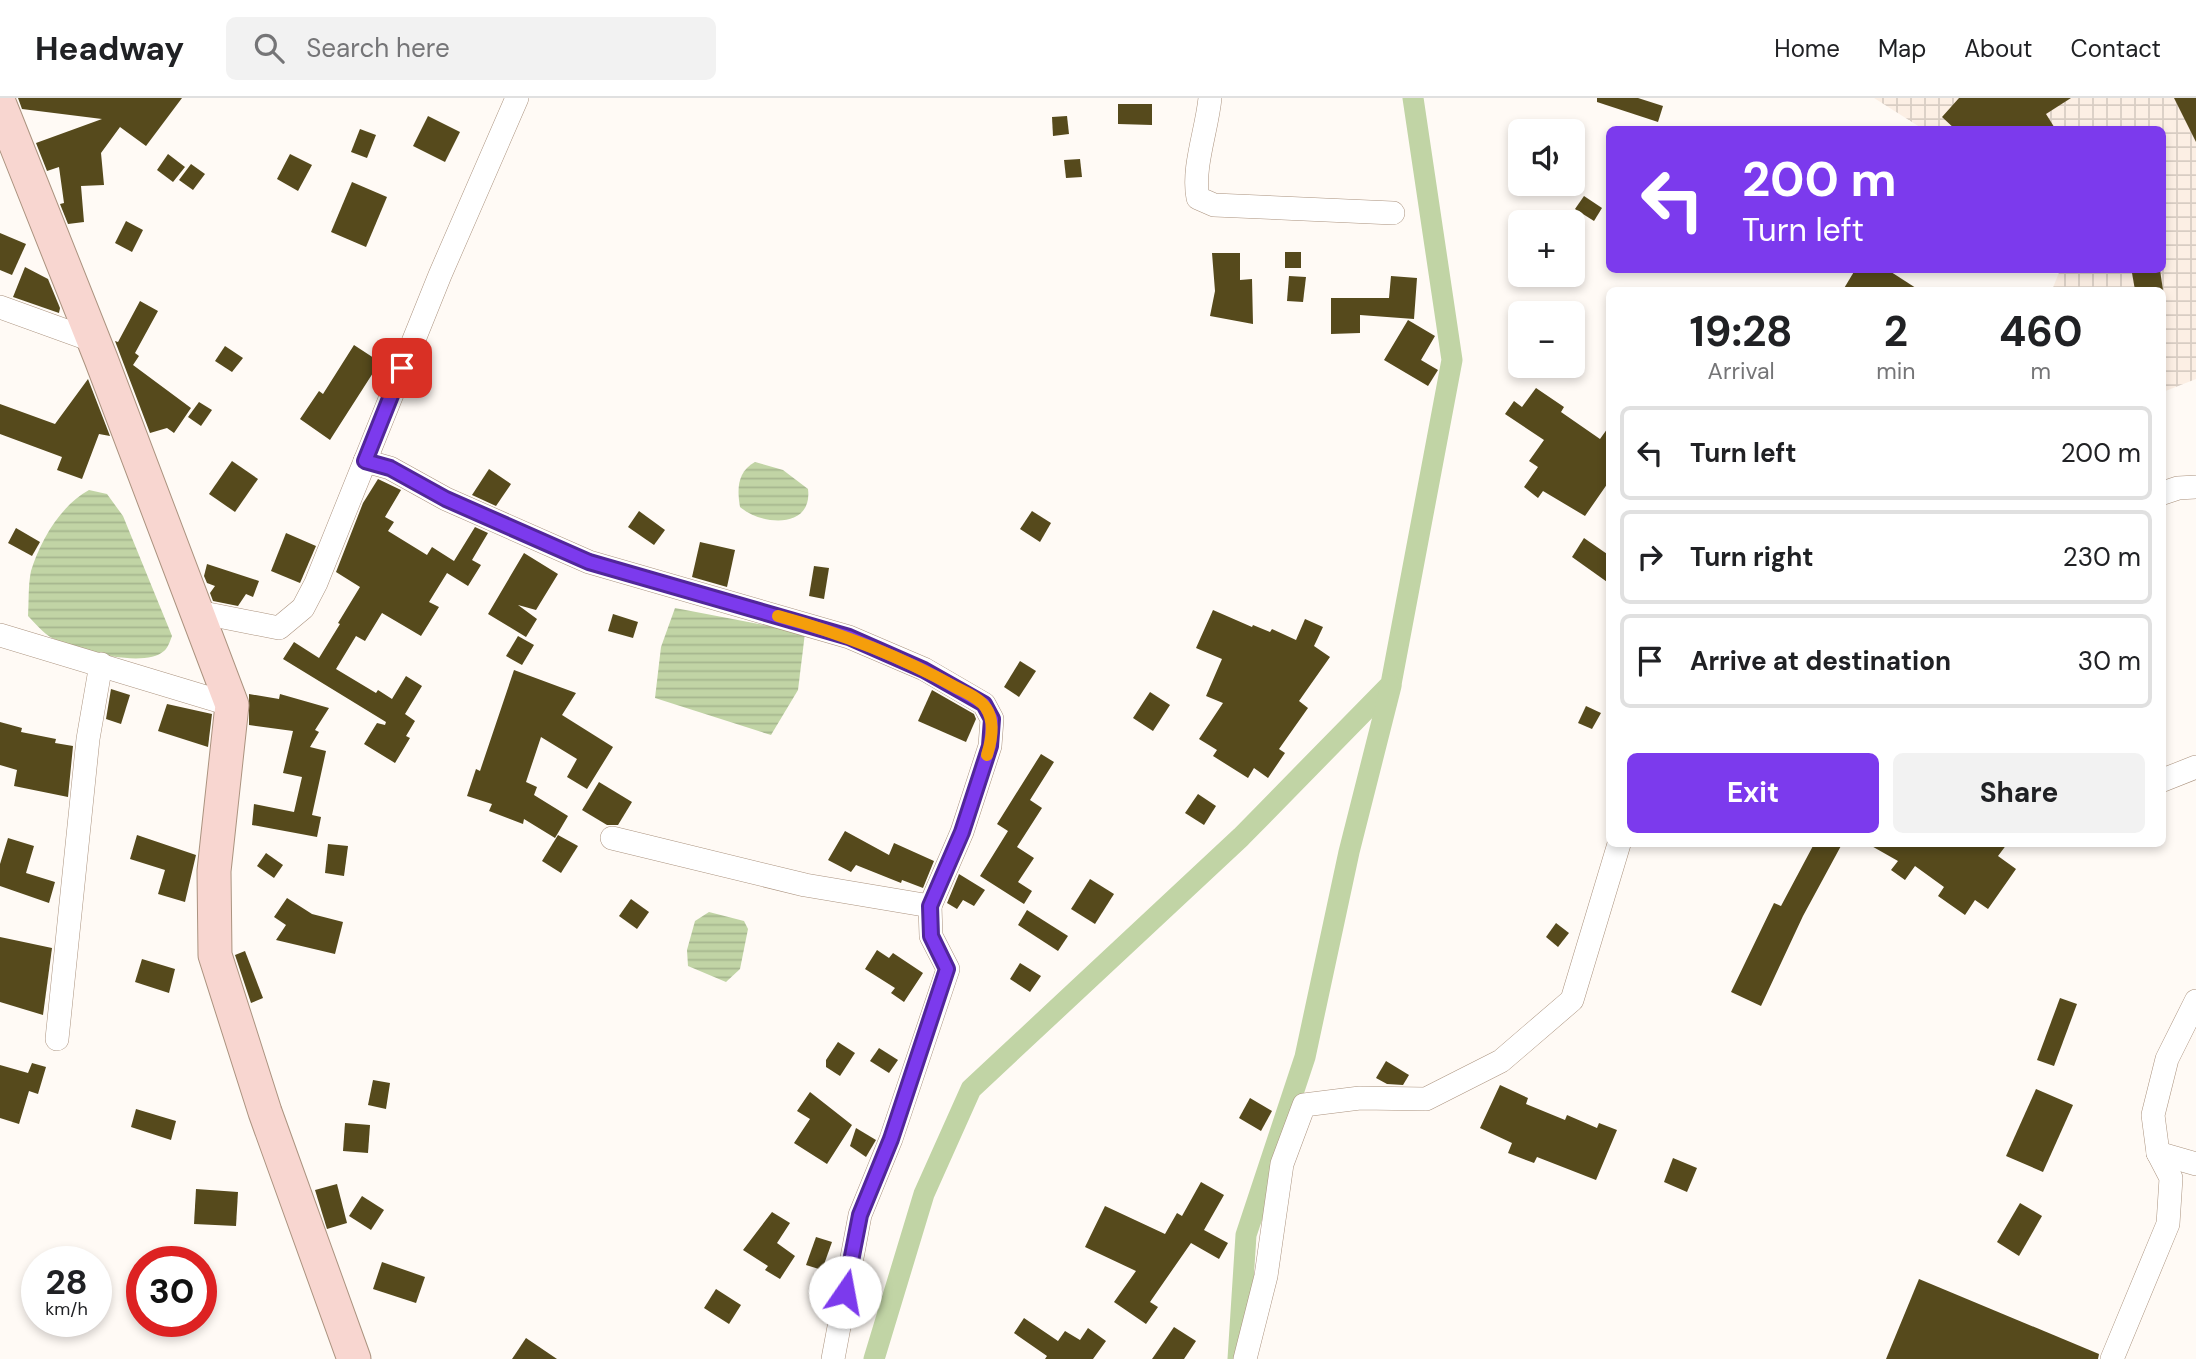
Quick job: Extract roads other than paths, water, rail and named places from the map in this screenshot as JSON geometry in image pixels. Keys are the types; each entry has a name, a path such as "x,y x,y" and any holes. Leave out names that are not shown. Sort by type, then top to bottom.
{"main road":[{"path":"0,105 94,341 232,705 214,871 215,955 265,1112 354,1359"}],"street":[{"path":"198,612 279,628 303,608 440,275 517,98"},
{"path":"1210,98 1206,133 1195,181 1198,198 1214,205 1393,213"},
{"path":"0,307 94,341"},
{"path":"365,461 390,468 446,499 589,562 849,637 924,670 984,704 992,719 990,746 962,832 930,906 931,936 947,969 891,1139 860,1215 833,1359"},
{"path":"2166,492 2196,487"},
{"path":"0,635 232,705"},
{"path":"57,1039 89,739 101,664"},
{"path":"2166,779 2196,767"},
{"path":"612,838 805,885 930,906"},
{"path":"1245,1359 1266,1276 1282,1164 1304,1105 1360,1098 1426,1099 1501,1061 1572,1000 1618,847"},
{"path":"2112,1359 2168,1224 2171,1178 2158,1153 2153,1115 2167,1059 2196,1001"},
{"path":"2158,1153 2196,1164"}],"waterway":[{"path":"874,1359 924,1194 971,1089 1241,837 1391,684 1452,360 1413,98"},
{"path":"1238,1359 1246,1235 1305,1057 1349,852 1391,686"}]}
